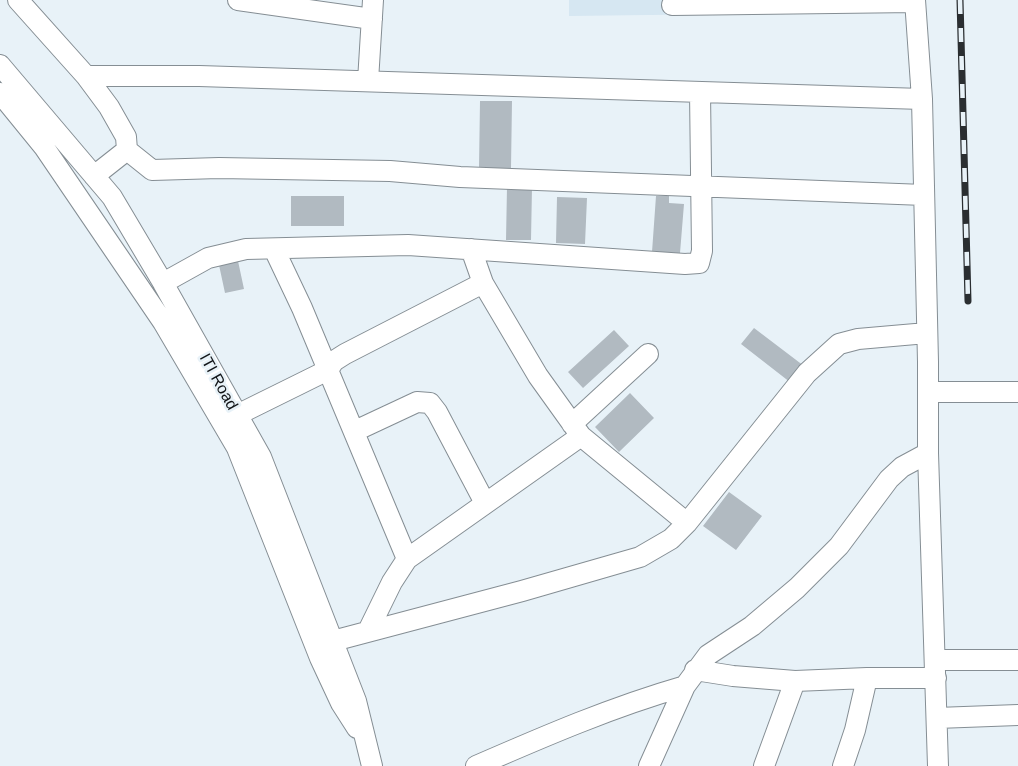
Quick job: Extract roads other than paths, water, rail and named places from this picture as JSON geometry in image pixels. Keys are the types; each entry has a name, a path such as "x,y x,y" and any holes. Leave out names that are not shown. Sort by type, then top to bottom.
{"street":[{"path":"238,0 373,10 368,81"},
{"path":"672,5 915,1 922,99 928,453 938,766"},
{"path":"28,3 86,76 120,124 126,137 127,150 152,170 219,168 390,171 460,177 924,195"},
{"name":"ITI Road","path":"0,64 112,197 261,457 356,701 363,738 372,766"},
{"path":"86,76 199,76 922,99"},
{"path":"163,283 208,258 229,252 274,249 408,245 685,264 699,263 702,251 700,92"},
{"name":"ITI Road","path":"0,93 44,147 163,321 237,448 320,658 341,703 363,738"},
{"path":"94,176 127,150"},
{"path":"274,249 355,431 407,559"},
{"path":"471,249 483,283 538,376 577,430 687,523"},
{"path":"237,415 328,370 345,354 483,283"},
{"path":"333,641 640,557 671,539 687,523 807,373 839,344 858,339 927,333"},
{"path":"368,631 387,591 407,559 577,430 648,354"},
{"path":"928,392 1018,392"},
{"path":"355,431 417,402 430,403 485,502"},
{"path":"649,766 690,678 708,655 752,626 797,588 839,546 889,480 902,467 928,453"},
{"path":"476,766 590,717 690,678 733,676 795,681 867,678 1018,660"},
{"path":"843,766 855,730 867,678"},
{"path":"764,766 795,681"},
{"path":"937,718 1018,715"}],"railway":[{"path":"960,0 968,301"}]}
